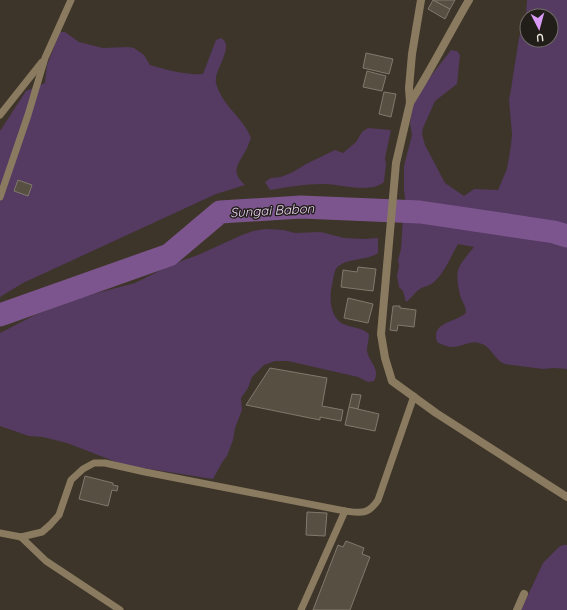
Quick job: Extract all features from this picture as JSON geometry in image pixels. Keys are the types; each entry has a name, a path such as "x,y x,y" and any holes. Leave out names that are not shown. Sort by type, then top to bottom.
{"street":[{"path":"421,0 412,54 409,88 410,103 396,163 382,334 385,358 392,381 436,413 567,497"},
{"path":"410,103 428,74 469,0"},
{"path":"517,610 524,594"}],"lane":[{"path":"0,197 28,115 45,58 71,0"},
{"path":"0,115 45,58"},
{"path":"0,533 21,537 42,532 50,525 58,514 71,480 83,469 94,463 105,463 344,511 358,513 364,512 373,508 378,500 414,396"},
{"path":"301,610 344,511"},
{"path":"21,537 46,561 120,610"}],"shaded area":[{"path":"527,0 567,0 567,369 543,369 505,364 501,362 487,347 476,342 452,347 437,342 437,330 440,327 466,313 457,279 461,264 474,247 458,244 445,269 438,278 418,291 406,302 403,291 399,287 397,276 399,266 398,260 401,249 403,216 406,207 404,166 412,135 410,123 413,106 423,86 451,50 457,51 460,55 457,84 435,101 423,128 422,134 425,145 445,183 464,196 474,189 498,190 507,169 511,145 512,134 509,100 519,38 519,48 559,48 559,8 526,8"},
{"path":"60,32 65,32 79,42 103,48 134,48 144,55 150,65 190,74 203,74 216,40 221,38 225,42 226,47 216,78 216,83 223,98 243,124 251,138 237,168 238,176 245,185 216,194 23,283 0,297 0,131 26,91 45,83 47,65"},
{"path":"368,128 391,130 385,158 386,164 384,182 378,186 355,188 330,184 316,184 270,190 265,182 271,178 281,177 293,172 335,150 343,153 356,142 362,132"},
{"path":"265,229 284,230 295,233 321,232 344,238 378,238 378,253 370,257 349,261 340,265 336,269 331,290 331,301 335,317 343,324 363,330 369,334 367,350 376,372 374,381 368,382 358,377 288,361 275,361 264,365 252,377 248,388 241,398 242,410 235,428 233,440 227,456 213,479 124,465 67,443 43,437 29,436 0,426 0,333 35,315 82,297 135,283 173,264 198,255 242,235"},
{"path":"563,545 567,545 567,610 521,610 543,563"}],"building":[{"path":"433,0 450,9 445,19 428,9"},
{"path":"433,0 455,0 450,9"},
{"path":"366,53 393,59 389,74 363,68"},
{"path":"367,71 386,76 382,91 363,87"},
{"path":"384,92 396,94 391,117 379,114"},
{"path":"18,180 32,185 28,196 14,191"},
{"path":"358,267 376,269 373,291 341,287 343,270 357,272"},
{"path":"348,298 373,304 368,323 344,318"},
{"path":"393,306 416,310 414,327 398,325 397,331 390,330"},
{"path":"270,368 327,378 322,406 343,410 341,421 320,417 320,420 246,405"},
{"path":"352,394 361,395 358,409 349,407"},
{"path":"349,407 379,414 375,431 345,425"},
{"path":"85,476 113,483 113,485 118,486 117,491 112,490 108,506 79,499"},
{"path":"307,512 327,513 325,536 306,535"},
{"path":"346,541 364,548 362,554 370,557 350,610 313,610 338,545 343,547"}],"waterway":[{"name":"Sungai Babon","path":"0,315 169,255 220,212 301,207 420,212 554,232 567,236"}]}
